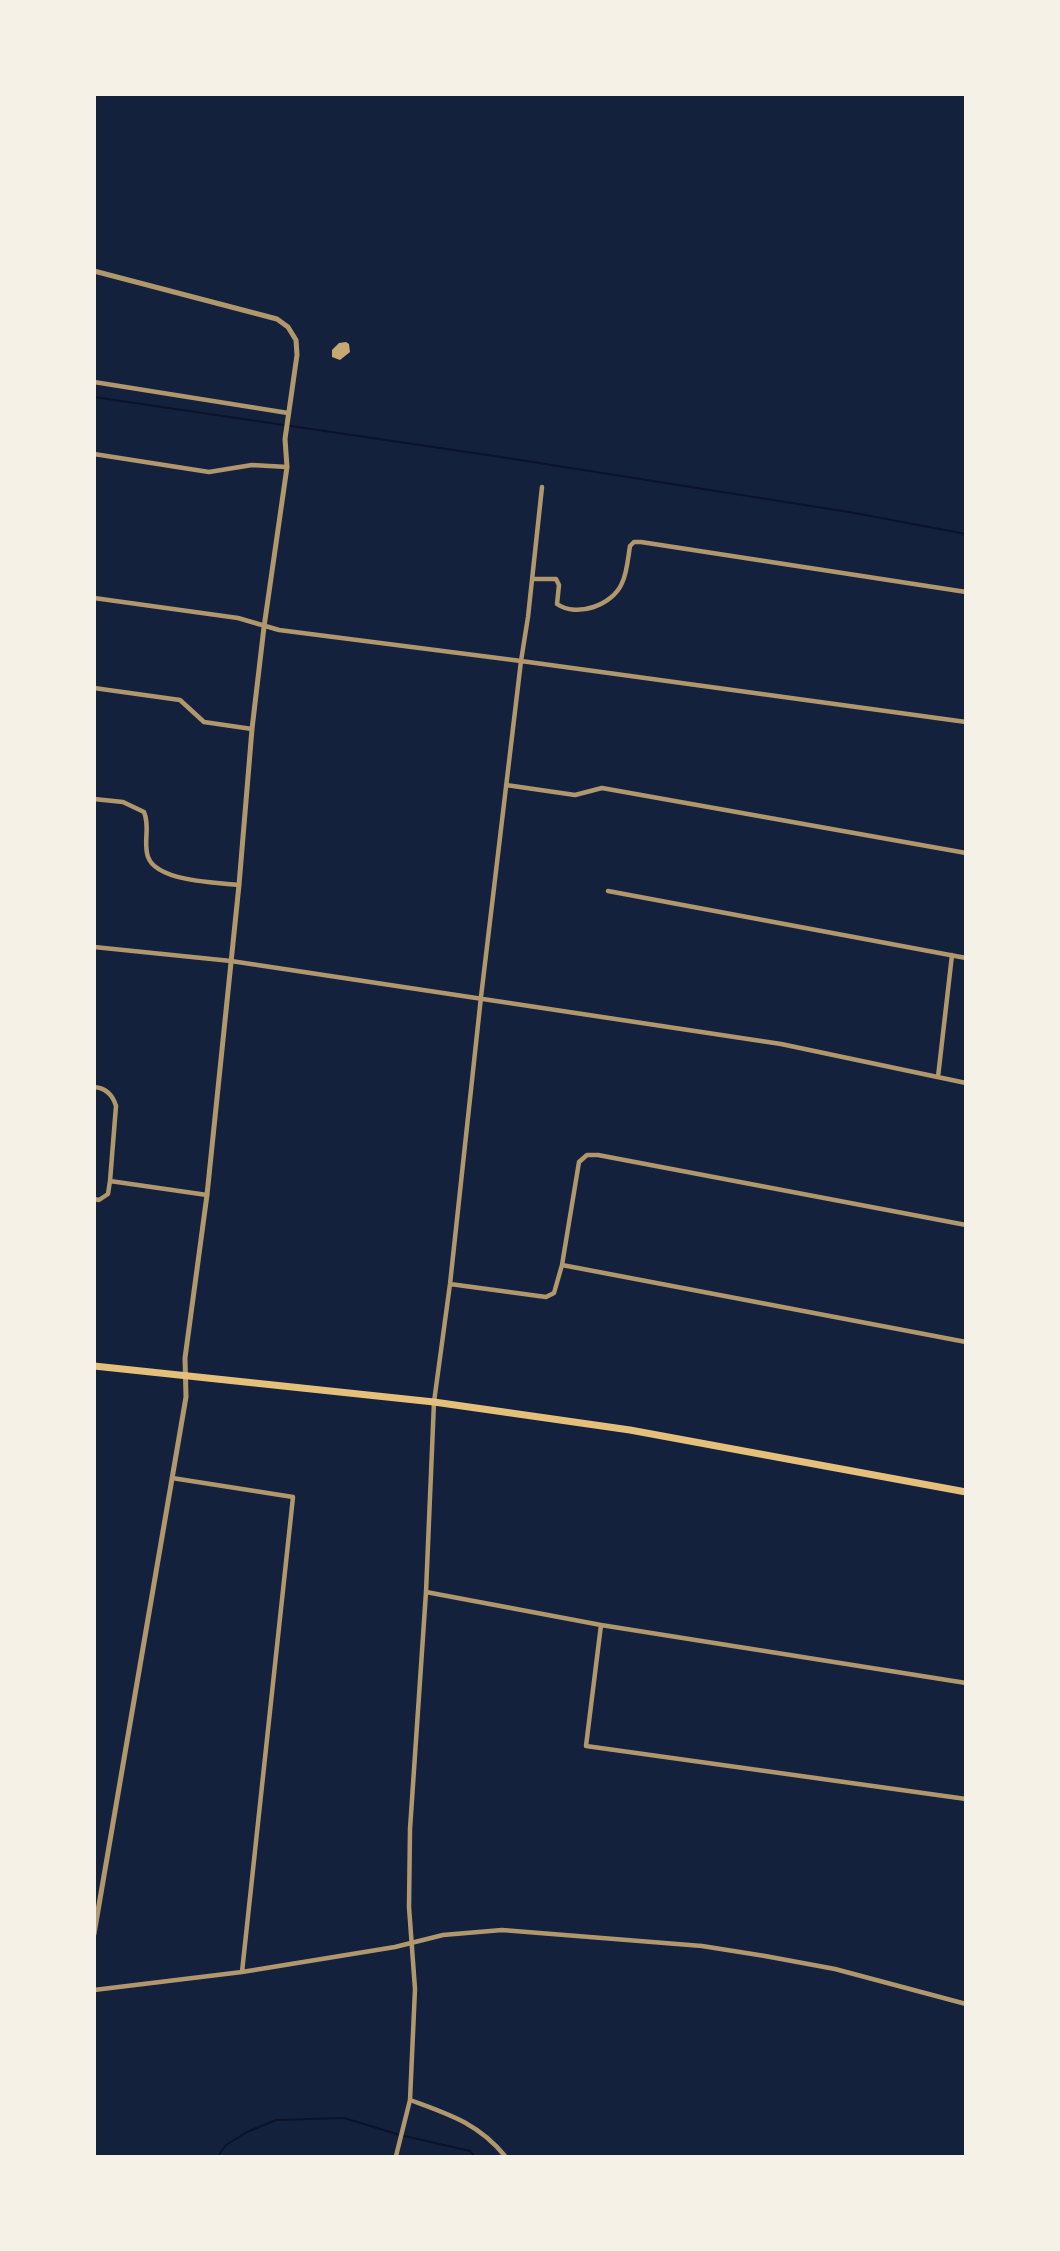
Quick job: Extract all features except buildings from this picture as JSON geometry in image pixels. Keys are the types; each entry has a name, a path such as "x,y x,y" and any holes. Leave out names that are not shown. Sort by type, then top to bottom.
{"main road":[{"path":"94,1366 434,1402 630,1430 966,1492"}],"street":[{"path":"94,271 277,319 288,327 296,340 297,355 285,440 287,467 252,729 239,885 207,1195 185,1358 186,1396 94,1934"},
{"path":"94,382 288,413"},
{"path":"94,454 209,472 252,465 287,467"},
{"path":"396,2157 410,2100 415,1989 411,1943 410,1829 426,1592 434,1402 450,1284 481,997 542,487"},
{"path":"532,579 556,579 559,585 557,603 562,607 589,609 613,597 623,582 630,546 634,542 641,542 966,592"},
{"path":"94,598 238,618 264,627 966,722"},
{"path":"94,688 180,700 204,722 252,729"},
{"path":"506,785 575,795 602,788 966,853"},
{"path":"94,799 123,802 144,812 148,821 146,855 155,868 170,876 239,885"},
{"path":"608,891 966,958"},
{"path":"94,947 231,961 481,997 781,1044 966,1083"},
{"path":"938,1077 952,955"},
{"path":"94,1087 99,1087 113,1096 116,1106 108,1194 99,1200 94,1199"},
{"path":"450,1284 546,1297 554,1293 562,1265 579,1162 586,1155 598,1155 966,1225"},
{"path":"110,1181 207,1195"},
{"path":"562,1265 966,1342"},
{"path":"172,1478 293,1497 242,1972"},
{"path":"426,1592 601,1625 966,1683"},
{"path":"601,1625 586,1746 966,1799"},
{"path":"94,1990 242,1972 411,1943 443,1935 502,1930 702,1946 835,1969 966,2004"},
{"path":"410,2100 465,2121 496,2146 505,2157"}],"waterway":[{"path":"94,397 501,457 849,512 966,534"},
{"path":"218,2156 226,2145 247,2132 276,2120 344,2118 400,2135 470,2151 474,2156"}]}
